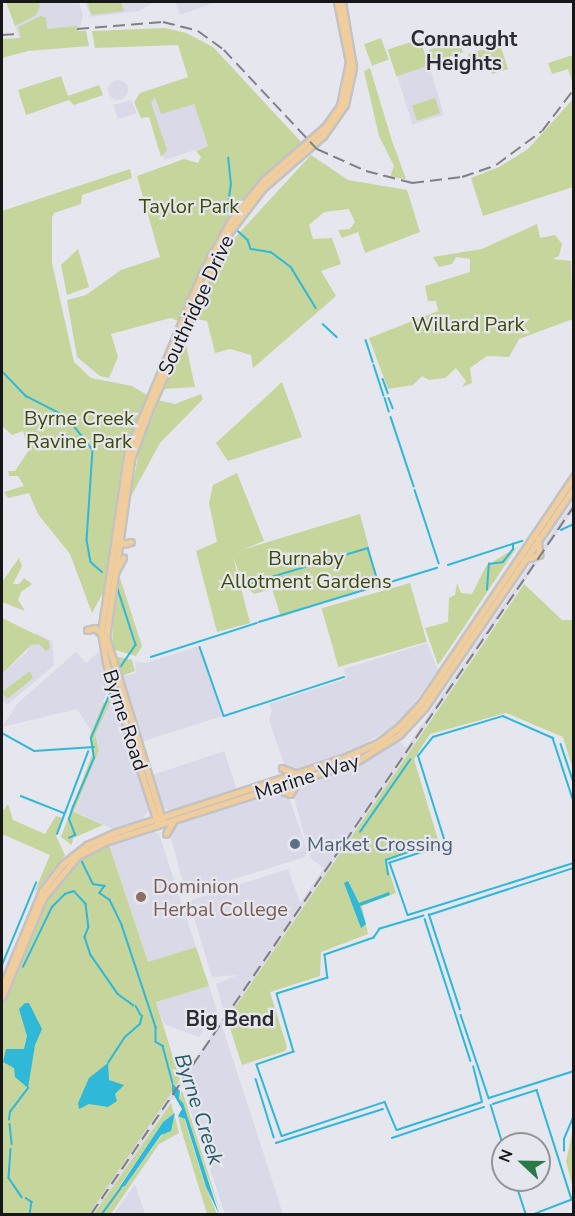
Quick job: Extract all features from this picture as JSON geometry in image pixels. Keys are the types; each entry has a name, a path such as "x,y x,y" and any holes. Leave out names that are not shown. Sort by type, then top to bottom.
{"main road":[{"name":"Southridge Drive","path":"105,614 134,434 210,255 254,191 326,126 340,106 349,62 337,2"},
{"name":"Southridge Drive","path":"105,614 136,443 213,261 249,204 323,136 341,113 351,91 354,67 342,2"},
{"path":"340,106 341,113"},
{"name":"Marine Way","path":"2,997 38,907 61,873 98,845 364,750 406,720 573,477"},
{"name":"Marine Way","path":"2,987 38,898 56,871 96,840 158,818 174,817 276,788 363,759 407,728 573,488"},
{"path":"525,559 538,555 538,539"},
{"path":"119,540 124,544 131,542"},
{"path":"113,575 123,558"},
{"name":"Byrne Road","path":"105,614 101,633 106,663 152,806 160,824"},
{"name":"Byrne Road","path":"105,614 110,660 158,807 158,818"},
{"path":"87,630 95,628 101,633"},
{"path":"282,768 297,774"},
{"path":"276,788 290,794 299,780"},
{"path":"146,822 152,806"},
{"path":"158,807 174,817 166,834"}],"shaded area":[{"path":"38,2 79,2 83,15 79,31 19,38 14,23 39,6"},
{"path":"85,2 154,2 139,11 91,17"},
{"path":"176,2 216,2 180,15"},
{"path":"429,66 444,115 412,124 397,76"},
{"path":"114,80 122,80 128,86 128,94 122,100 114,100 108,94 108,86"},
{"path":"188,85 208,146 164,160 144,99"},
{"path":"131,100 137,113 118,119 113,105"},
{"path":"573,502 573,510 222,1026 283,1214 225,1214 182,1085 94,1214 89,1214 225,1015 216,984 238,975 212,977 189,901 288,869 300,903 324,868 311,859 294,797 295,788 301,783 362,764 398,740 406,748"},
{"path":"36,633 52,641 54,665 7,705 2,701 2,674 27,652"},
{"path":"427,643 438,670 400,723 346,754 294,770 285,767 269,720 272,710 269,704 346,679 344,669"},
{"path":"199,646 222,716 138,743 117,678 136,673 135,661 146,663"},
{"path":"101,650 111,682 91,731 77,709 2,727 18,703 76,652 86,663"},
{"path":"114,693 149,810 142,820 113,829 75,812 99,750 95,735"},
{"path":"224,751 237,790 172,811 163,808 149,776"},
{"name":"Market Crossing","path":"277,792 289,798 307,850 305,857 186,894 170,834 172,825"},
{"path":"152,831 159,834 196,947 148,962 109,845"},
{"path":"209,986 217,1011 199,1037 164,1024 156,1002"},
{"path":"135,1184 145,1214 114,1214"}],"green space":[{"path":"6,2 38,2 40,6 36,15 15,26"},
{"path":"87,2 121,2 124,11 92,15"},
{"path":"41,16 46,18 47,29 77,26 78,31 86,31 89,46 28,51 2,58 2,39 21,38 18,27"},
{"name":"Taylor Park","path":"165,28 186,33 213,47 303,144 260,182 231,217 207,256 179,321 170,318 111,334 118,357 109,378 100,376 77,357 67,300 86,295 121,270 160,257 137,176 184,159 198,163 201,157 196,151 208,146 194,104 161,114 155,97 151,103 167,150 161,157 149,117 141,118 134,102 140,93 188,77 178,45 95,48 92,31"},
{"path":"381,38 389,60 372,66 364,44"},
{"path":"420,39 429,66 396,76 388,50"},
{"path":"459,40 463,52 433,62 429,50"},
{"path":"500,44 508,69 492,74 489,66 474,71 468,54"},
{"path":"573,55 574,84 568,69 552,74 548,63"},
{"path":"370,68 406,179 390,177 394,166 379,136 364,71"},
{"path":"61,76 68,96 99,85 103,95 74,105 69,100 26,115 18,90"},
{"path":"435,98 440,113 417,121 412,105"},
{"path":"573,99 573,187 483,216 471,178 499,167 528,149"},
{"path":"311,155 348,180 407,190 420,232 365,253 358,232 342,238 338,230 350,229 355,222 349,209 324,212 309,225 313,239 332,238 341,264 321,271 336,296 253,368 251,355 230,349 215,353 207,321 195,319 229,244"},
{"name":"Byrne Creek Ravine Park","path":"130,169 132,178 82,195 81,204 54,213 52,218 52,263 74,362 91,378 132,386 147,395 124,460 104,591 92,613 70,554 38,514 29,493 8,498 4,492 24,486 18,476 9,476 8,471 15,471 29,450 23,431 12,435 2,426 2,211"},
{"name":"Willard Park","path":"537,224 540,238 555,235 562,244 559,256 553,259 571,261 573,319 519,339 509,357 487,356 470,368 472,383 462,387 466,381 456,368 445,378 429,380 422,376 413,385 388,389 369,338 438,311 436,301 428,301 425,286 470,272 470,259 456,257 452,264 439,267 433,257 482,249"},
{"path":"78,249 89,287 67,295 61,265"},
{"path":"185,340 195,387 163,389"},
{"path":"282,382 302,437 228,461 216,443"},
{"path":"201,394 203,399 160,443 130,498 143,431 157,400 175,404"},
{"name":"Burnaby Allotment Gardens","path":"237,473 264,541 242,550 360,514 379,585 281,617 272,589 254,594 244,585 233,557 250,623 217,632 196,551 217,542 209,503 213,485"},
{"path":"517,547 438,665 425,628 448,622 449,598 455,595 457,583 461,593 472,594 486,566"},
{"path":"19,558 22,566 13,584 19,584 24,578 32,584 21,592 18,600 25,611 2,602 2,582"},
{"path":"119,575 142,646 136,656 112,649 114,602"},
{"path":"410,583 427,642 338,667 322,608"},
{"path":"524,584 562,620 573,620 573,770 563,737 506,713 430,734 414,759 439,843 386,861 396,893 362,906 368,934 321,952 320,976 270,992 287,1047 285,1051 242,1065 227,1019"},
{"path":"2,618 49,641 50,648 46,651 39,644 31,645 2,674"},
{"path":"115,656 132,660 135,671 119,677 113,659"},
{"path":"30,671 33,678 7,699 2,692"},
{"path":"112,698 95,735 99,750 74,812 103,825 73,838 72,845 61,837 92,755 90,735 103,703"},
{"path":"8,804 13,820 45,834 56,816 63,818 56,836 65,855 34,893 50,855 2,834 2,812"},
{"path":"109,845 148,962 196,947 209,986 156,1002 180,1080 89,1214 2,1214 2,1003 45,898 77,861"},
{"path":"182,1090 194,1128 221,1214 179,1099"},
{"path":"171,1103 174,1114 163,1122 119,1187 125,1186 175,1117 179,1133 159,1144 111,1214 94,1214"},
{"path":"183,1115 205,1185 217,1214 207,1214 181,1129 178,1116"},
{"path":"573,1129 573,1188 566,1161"}],"water":[{"path":"348,881 359,903 389,892 390,895 360,906 366,924 361,928 344,883"},
{"path":"25,1003 29,1003 42,1029 35,1045 28,1088 15,1077 14,1068 3,1062 6,1049 24,1049 27,1036 19,1009"},
{"path":"108,1063 109,1080 124,1085 115,1094 117,1101 108,1107 89,1104 79,1109 78,1103 89,1078"},
{"path":"172,1083 180,1091 179,1099 183,1103 219,1214 206,1187 185,1119 178,1116 182,1109 172,1092"},
{"path":"175,1113 171,1131 161,1135 125,1186 119,1188 163,1122"}],"waterway":[{"path":"227,212 231,185 228,158"},
{"path":"238,231 248,240 251,249 271,252 291,267 316,308"},
{"path":"323,324 337,337"},
{"path":"366,340 373,362"},
{"path":"374,365 384,395"},
{"name":"Byrne Creek","path":"2,371 26,396 67,417 93,450 87,540 91,562 102,572"},
{"path":"383,379 388,393"},
{"path":"385,398 389,411"},
{"path":"389,398 393,408"},
{"path":"391,417 414,486"},
{"path":"415,490 439,563"},
{"path":"561,530 574,524"},
{"path":"448,565 522,541"},
{"path":"487,590 489,564 503,562 513,549 513,544"},
{"path":"245,585 368,548 379,583"},
{"path":"259,622 437,568"},
{"name":"Byrne Creek","path":"117,586 136,645 118,672"},
{"path":"151,657 257,623"},
{"path":"200,647 224,716 344,677"},
{"name":"Byrne Creek","path":"69,838 75,835 69,819 94,758 91,738 111,691"},
{"path":"444,839 418,756 433,737 503,716 553,738 574,802"},
{"path":"2,733 34,751 94,747"},
{"path":"561,744 574,783"},
{"path":"57,834 88,752"},
{"path":"360,832 410,760"},
{"path":"21,796 64,813"},
{"path":"445,845 390,863 408,915 574,863"},
{"path":"388,875 386,860 411,851"},
{"name":"Byrne Creek","path":"82,861 93,884 105,886 100,893 110,900 122,925 156,1027 156,1042 163,1046 173,1083"},
{"path":"460,1010 429,915 574,868"},
{"path":"2,965 36,883"},
{"path":"23,967 52,907 65,894 74,891 86,904 89,927 85,937 91,955 118,994 133,1005"},
{"path":"424,916 380,929 374,938 325,955 328,978 277,994 294,1052 257,1065 282,1136 385,1102 397,1130 482,1102 473,1067"},
{"path":"425,919 471,1061"},
{"path":"136,1006 141,1015"},
{"path":"461,1015 489,1098 574,1071"},
{"path":"108,1063 125,1037 140,1024 142,1016"},
{"path":"256,1079 274,1137"},
{"path":"9,1120 10,1112 28,1088"},
{"path":"493,1104 537,1090 572,1200 536,1214"},
{"path":"491,1105 499,1132"},
{"path":"392,1138 484,1107"},
{"path":"276,1143 383,1109"},
{"path":"564,1151 564,1139 574,1116"},
{"path":"10,1124 12,1144"},
{"path":"11,1149 9,1178 22,1197"},
{"path":"102,1214 121,1188"},
{"path":"519,1192 526,1214"},
{"path":"26,1198 32,1202 30,1214"}],"railway":[{"path":"77,29 163,22 198,31 224,50 317,149 366,171 412,183 462,177 496,165 542,131 574,89"},
{"path":"2,35 17,34"},
{"path":"91,1214 574,506"}],"place":[{"name":"Market Crossing","path":"295,844"},
{"name":"Dominion Herbal College","path":"141,897"}],"district":[{"name":"Connaught Heights","path":"464,51"},
{"name":"Big Bend","path":"230,1019"}]}
